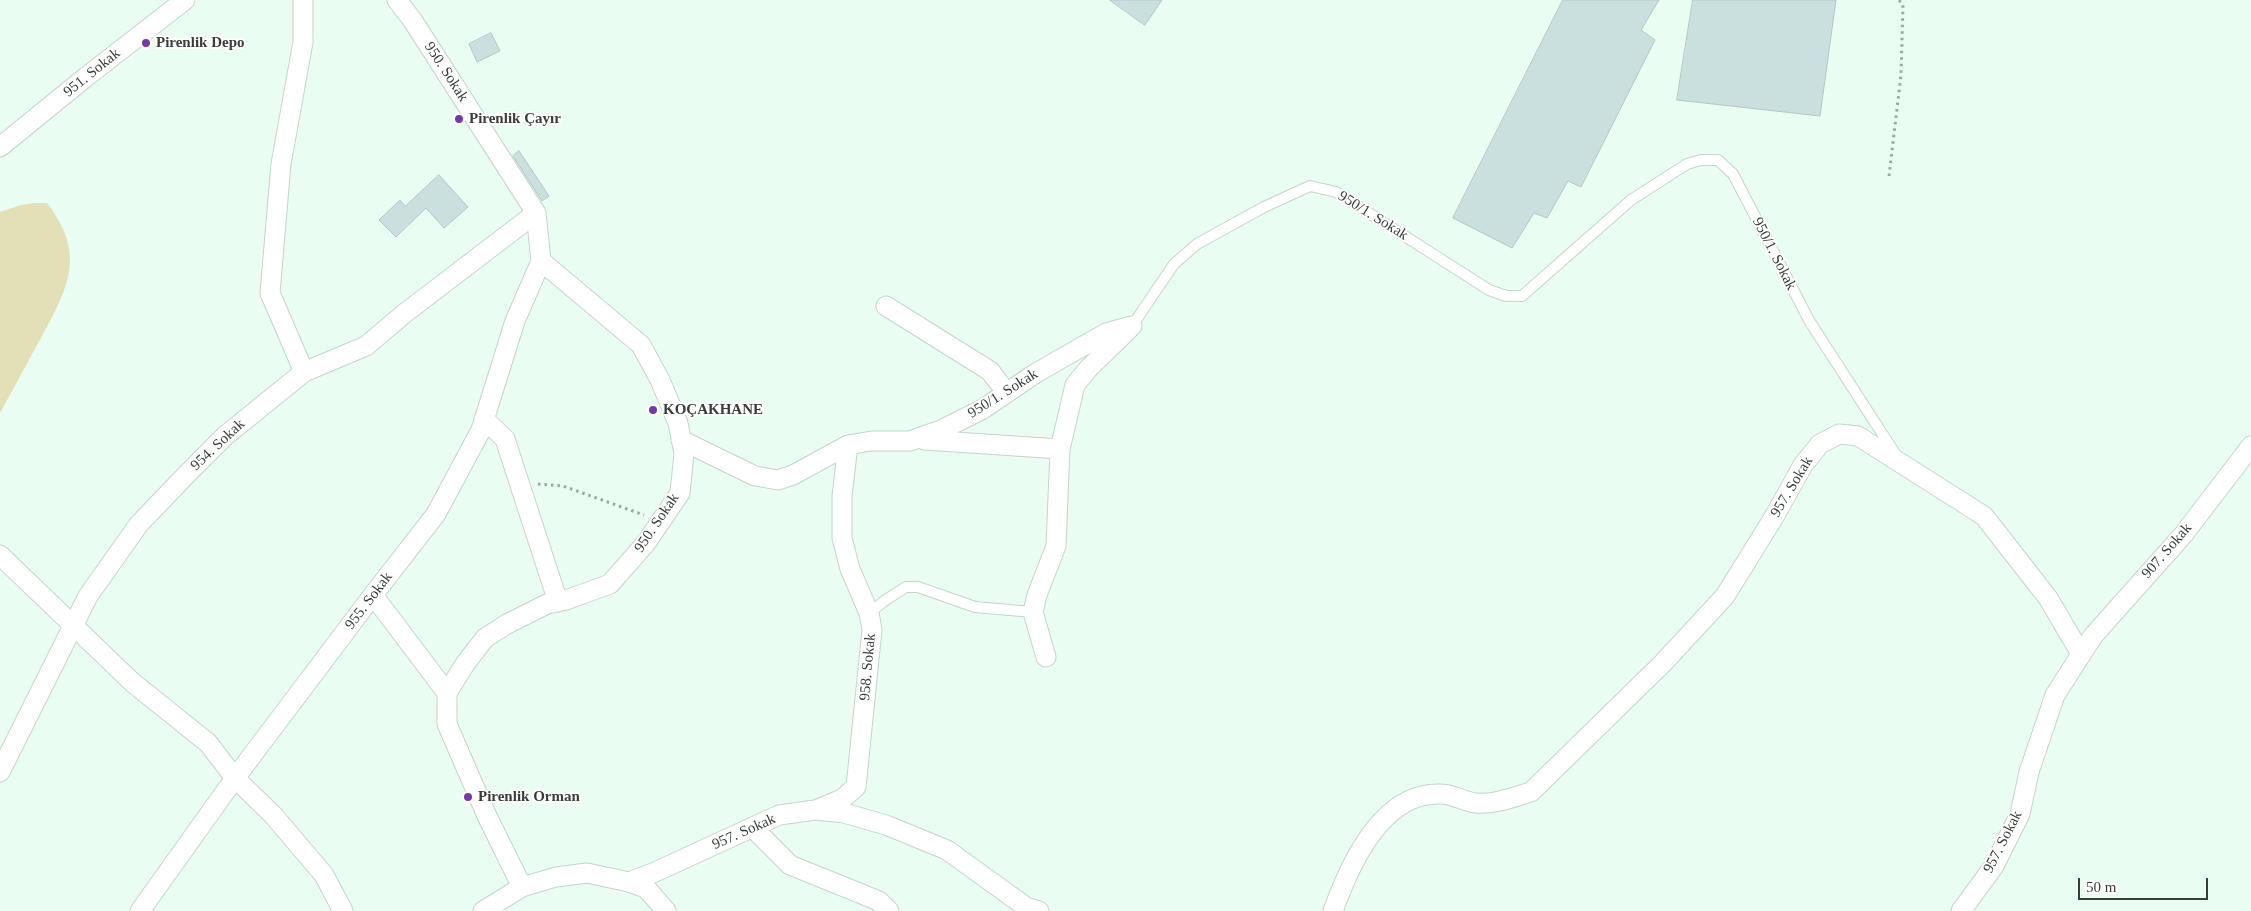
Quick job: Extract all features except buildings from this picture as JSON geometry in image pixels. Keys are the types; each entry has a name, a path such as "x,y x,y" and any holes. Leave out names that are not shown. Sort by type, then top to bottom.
{"street":[{"name":"951. Sokak","path":"0,147 185,0"},
{"path":"303,0 303,42 281,164 270,293 304,372"},
{"name":"950. Sokak","path":"397,0 414,21 536,213 541,261 641,345 660,380 678,423 684,453 680,493 646,543 610,584 547,604 507,624 485,638 465,664 448,693 447,724 487,816 522,887"},
{"name":"954. Sokak","path":"0,772 88,596 139,524 224,436 304,372 366,346 405,313 536,213"},
{"name":"955. Sokak","path":"140,911 235,778 436,514 480,430 515,321 541,261"},
{"path":"886,306 990,371 1007,393"},
{"path":"1046,657 1033,612 1037,595 1056,546 1060,449 1075,385 1088,369 1132,326"},
{"name":"950/1. Sokak","path":"681,440 754,476 778,480 792,475 848,445 872,441 910,441 941,430 983,409 1036,373 1106,332 1132,326"},
{"path":"484,419 505,439 558,602"},
{"name":"957. Sokak","path":"1334,911 1353,862 1370,834 1394,811 1415,798 1441,794 1476,803 1503,800 1531,792 1663,663 1725,596 1774,517 1803,465 1820,444 1838,434 1858,436 1984,516 2048,598 2081,654 2055,695 2029,772 2020,814 1994,866 1961,911"},
{"path":"910,441 938,440 992,446 1060,449"},
{"name":"958. Sokak","path":"815,810 842,799 856,787 872,630 869,613 850,569 842,538 842,496 848,445"},
{"name":"907. Sokak","path":"2081,654 2093,636 2184,534 2251,446"},
{"path":"0,555 74,624 132,682 208,743 235,778 273,815 324,875 343,911"},
{"path":"373,595 448,693"},
{"name":"957. Sokak","path":"629,882 653,873 779,815 815,810 844,814 886,825 947,850 1026,908 1039,911"},
{"path":"752,827 790,864 879,901 889,911"},
{"path":"483,911 522,887 556,877 588,872 646,888 666,911"}],"lane":[{"name":"950/1. Sokak","path":"1132,326 1174,264 1197,244 1264,207 1310,186 1336,192 1490,290 1506,296 1522,296 1631,200 1687,164 1701,160 1718,160 1733,174 1810,322 1902,464"},
{"path":"869,613 906,587 918,587 975,607 1033,612"}],"path":[{"path":"1889,176 1901,75 1903,5 1899,0"},
{"path":"520,483 563,486 636,512 659,523"}],"shaded area":[{"path":"34,203 47,203 59,222 67,239 70,255 69,271 59,303 0,413 0,212"}],"place":[{"name":"Pirenlik Depo","path":"146,43"},
{"name":"Pirenlik Çayır","path":"459,119"},
{"name":"KOÇAKHANE","path":"653,410"},
{"name":"Pirenlik Orman","path":"468,797"}]}
